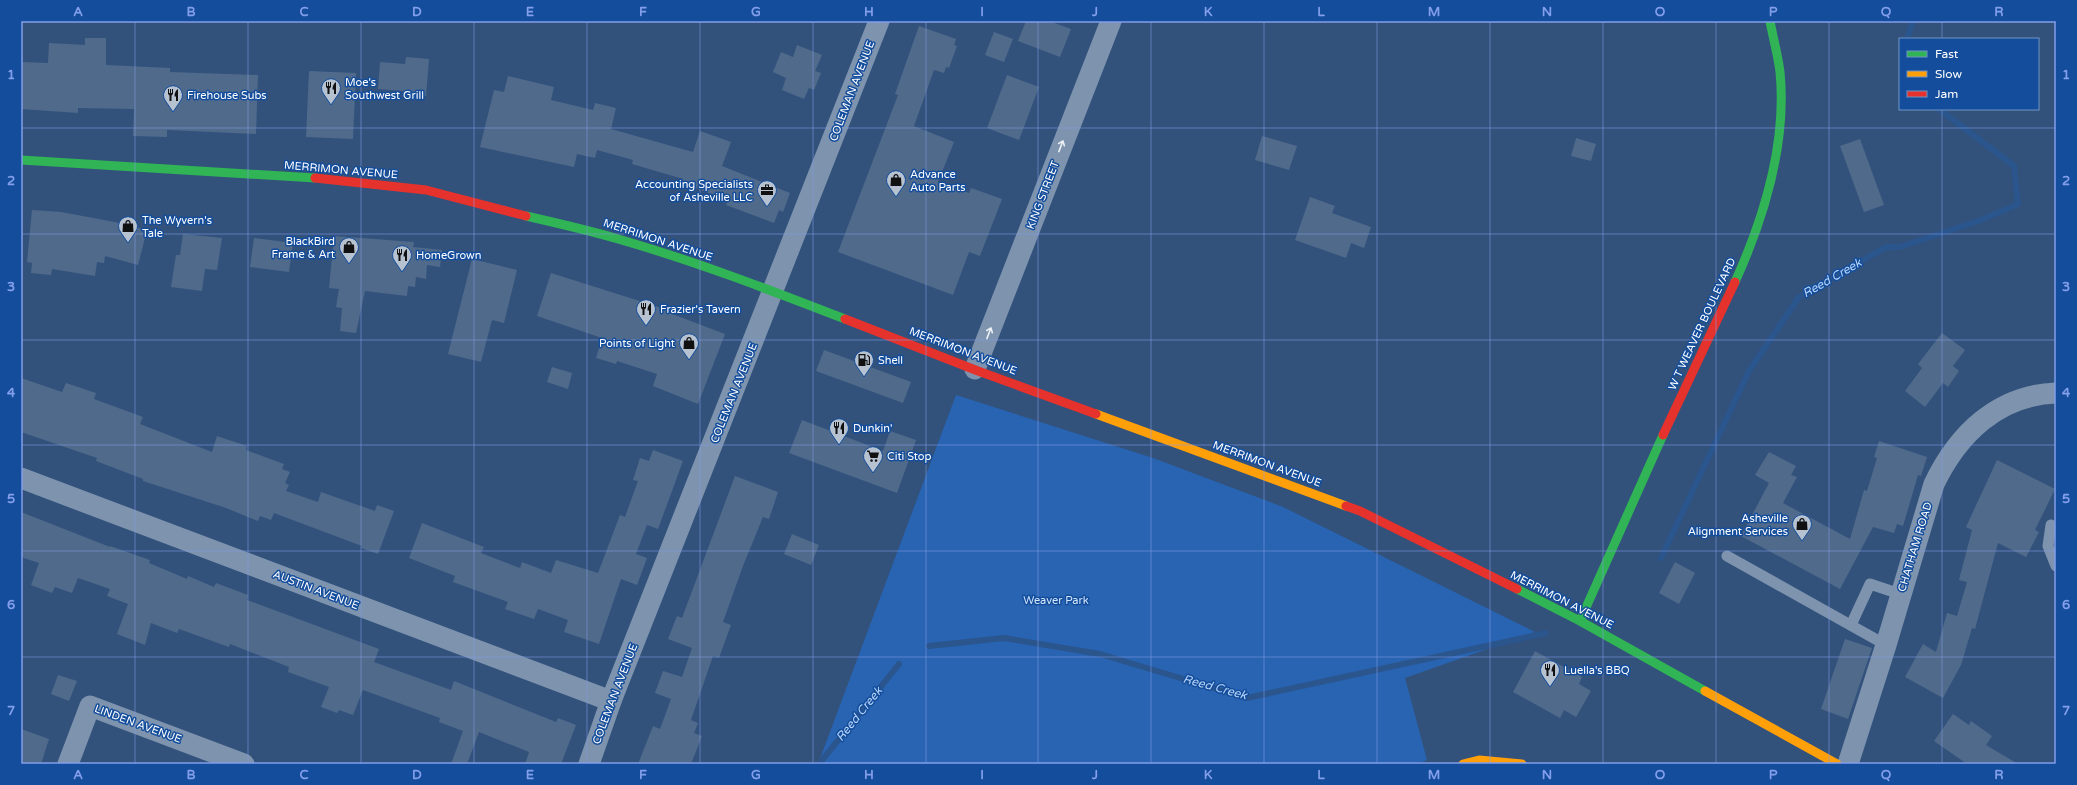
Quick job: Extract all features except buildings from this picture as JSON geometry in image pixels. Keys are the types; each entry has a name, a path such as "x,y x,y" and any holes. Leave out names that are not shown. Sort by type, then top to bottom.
{"main road":[{"name":"W T WEAVER BOULEVARD","path":"1580,621 1644,476 1748,253 1765,202 1778,135 1781,82 1778,53 1770,21"},
{"name":"MERRIMON AVENUE","path":"21,160 311,178 426,190 618,239 774,291 975,369 1360,511 1580,621 1837,764"},
{"path":"1463,764 1479,760 1522,764"}],"street":[{"name":"COLEMAN AVENUE","path":"589,764 611,701 774,291 879,21"},
{"name":"KING STREET","path":"975,369 1111,21"},
{"name":"CHATHAM ROAD","path":"1848,764 1886,645 1934,484 1943,465 1957,445 1976,425 2001,407 2020,398 2056,393"},
{"name":"AUSTIN AVENUE","path":"21,478 611,701"},
{"name":"LINDEN AVENUE","path":"68,764 90,706 244,764"}],"lane":[{"path":"2051,525 2048,546 2056,566"},
{"path":"1727,556 1886,645"},
{"path":"1851,625 1870,584 1900,594"}],"green space":[{"name":"Weaver Park","path":"956,395 1153,458 1283,507 1535,632 1405,678 1427,760 1418,764 818,764"}],"waterway":[{"name":"Reed Creek","path":"1907,38 1913,21"},
{"name":"Reed Creek","path":"1661,558 1749,371 1799,297 1886,247 1900,247 1981,220 2018,204 2014,166 1940,110"},
{"name":"Reed Creek","path":"929,646 1004,638 1100,654 1247,698 1546,633"},
{"name":"Reed Creek","path":"819,764 899,664"}],"traffic: fast":[{"path":"1735,282 1746,258 1764,206 1771,180 1780,126 1780,72 1770,21"},
{"path":"21,160 315,178"},
{"path":"526,216 595,233 704,266 845,319"},
{"path":"1580,621 1663,435"},
{"path":"1517,589 1580,621 1705,691"}],"traffic: slow":[{"path":"1096,414 1346,506"},
{"path":"1705,691 1837,764"},
{"path":"1463,764 1479,760 1522,764"}],"traffic: jam":[{"path":"315,178 426,190 526,216"},
{"path":"1663,435 1735,282"},
{"path":"845,319 978,371 1096,414"},
{"path":"1346,506 1360,511 1517,589"}],"place":[{"name":"Moe's Southwest Grill","path":"331,105"},
{"name":"Firehouse Subs","path":"173,112"},
{"name":"Advance Auto Parts","path":"896,197"},
{"name":"Accounting Specialists of Asheville LLC","path":"767,207"},
{"name":"The Wyvern's Tale","path":"128,243"},
{"name":"BlackBird Frame & Art","path":"349,264"},
{"name":"HomeGrown","path":"402,272"},
{"name":"Frazier's Tavern","path":"646,326"},
{"name":"Points of Light","path":"689,360"},
{"name":"Shell","path":"864,377"},
{"name":"Dunkin'","path":"839,445"},
{"name":"Citi Stop","path":"873,473"},
{"name":"Asheville Alignment Services","path":"1802,541"},
{"name":"Luella's BBQ","path":"1550,687"}]}
